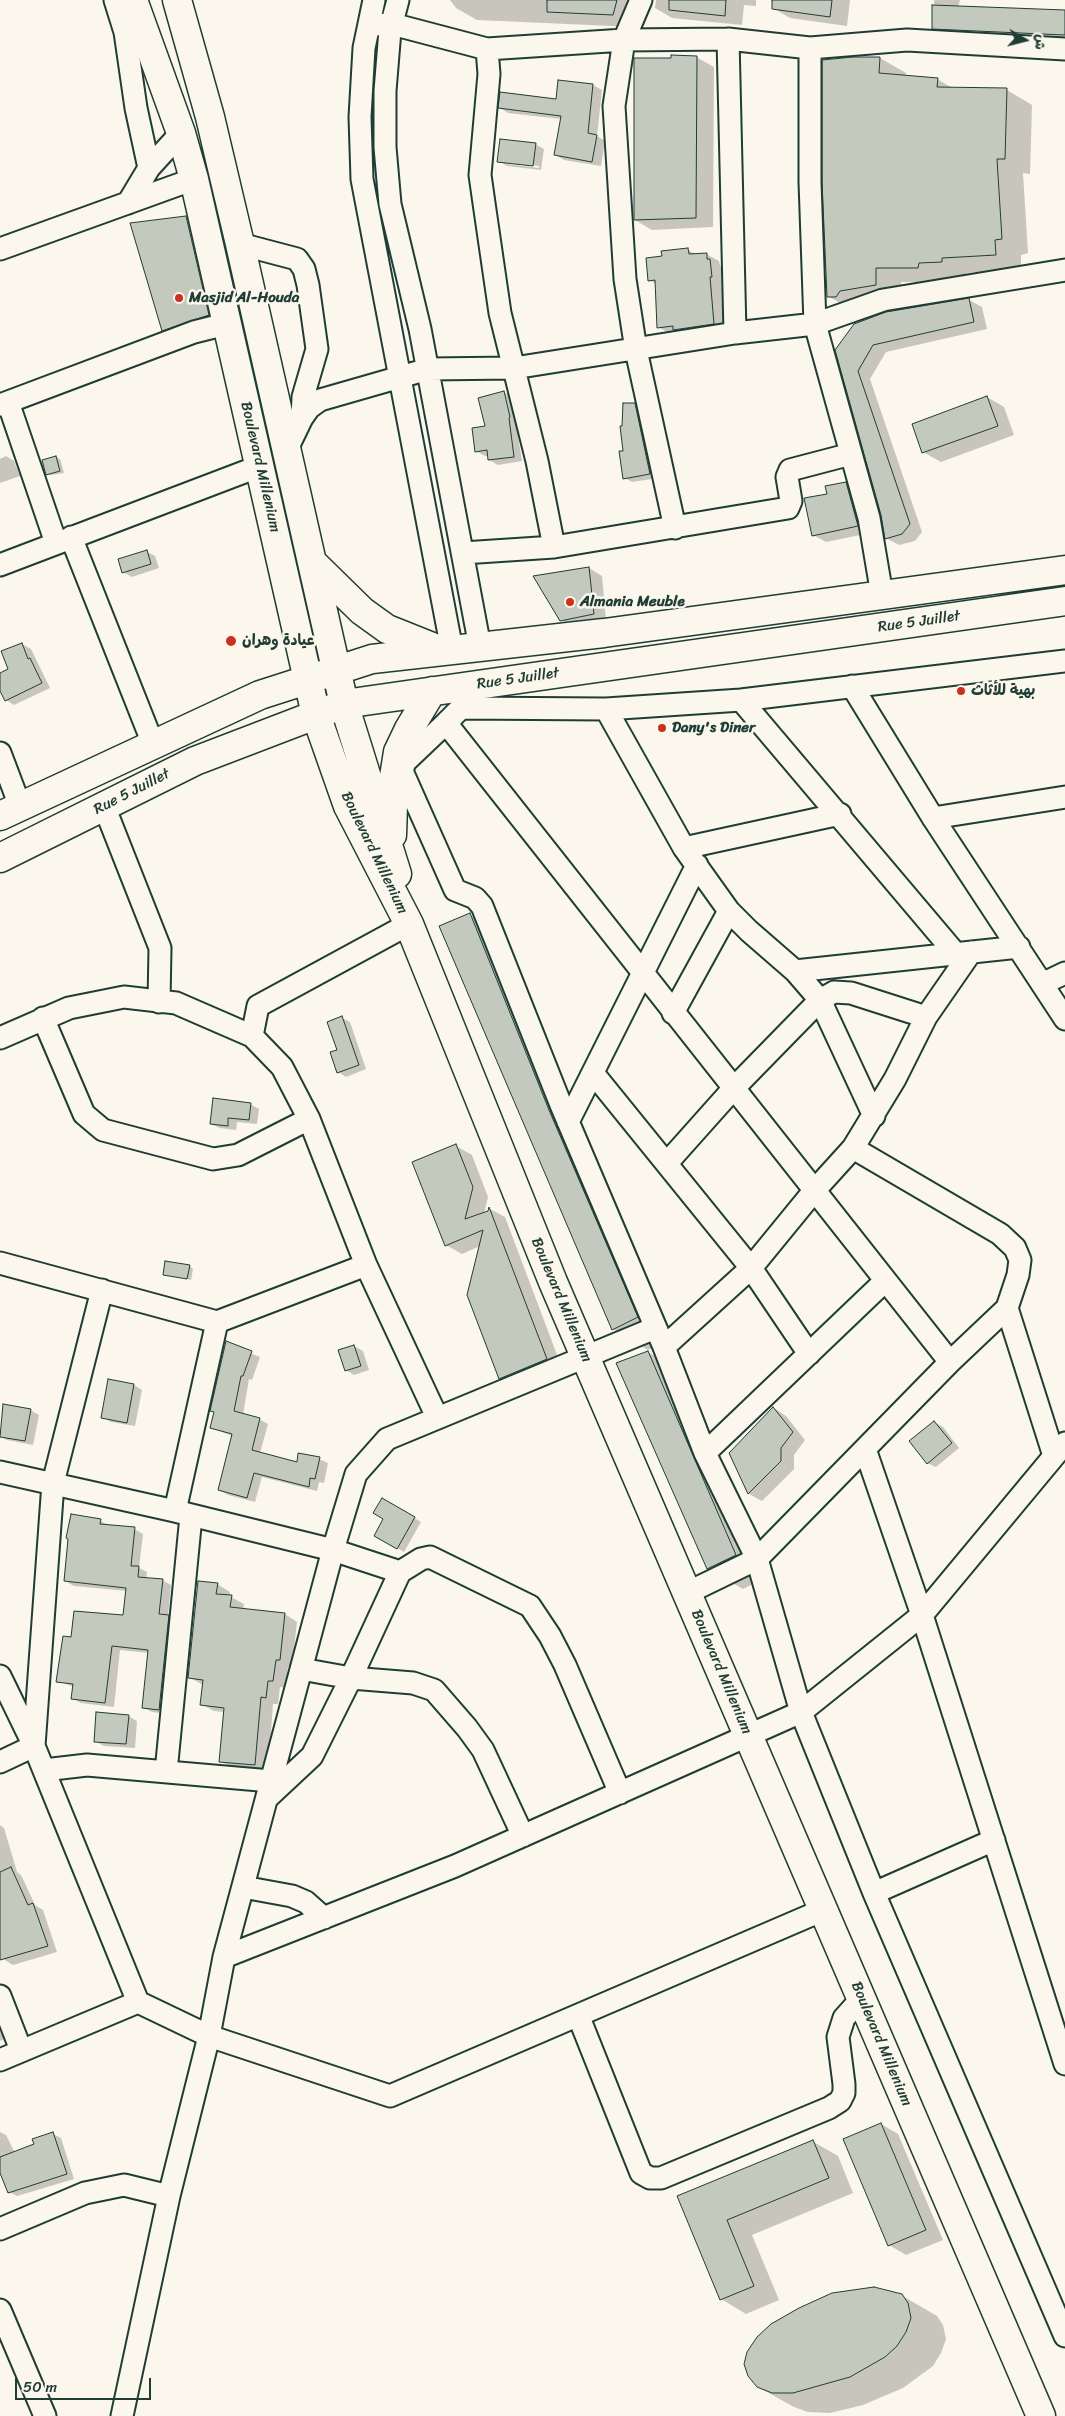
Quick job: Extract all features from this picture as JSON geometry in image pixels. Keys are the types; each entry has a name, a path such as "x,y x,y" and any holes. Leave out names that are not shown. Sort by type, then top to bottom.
{"main road":[{"name":"Boulevard Millenium","path":"133,0 181,133 194,179 316,715 348,806 409,924 586,1358 1041,2416"},
{"name":"Boulevard Millenium","path":"177,0 210,117 344,704 392,854 409,924"},
{"path":"312,563 362,611 387,629 447,650"},
{"path":"10,811 260,695 372,659 604,633 1065,570"},
{"name":"Rue 5 Juillet","path":"0,858 194,760 344,704 449,695 1065,602"},
{"path":"392,854 394,777 398,752 409,729 449,695"}],"street":[{"path":"115,0 125,32 136,108 149,168"},
{"path":"374,0 364,48 360,117 362,179 400,378 447,650"},
{"path":"398,0 392,24 385,91 385,148 389,195 428,369 480,646"},
{"path":"641,0 624,40 614,106 625,279 636,350 675,528"},
{"path":"369,25 392,24 487,49 624,40 728,39 810,48 907,40 1065,49"},
{"path":"728,39 735,334"},
{"path":"810,48 810,182 815,324 869,518 882,595"},
{"path":"487,49 489,74 480,175 500,313 537,461 554,547"},
{"path":"128,203 149,168 181,133"},
{"path":"0,249 194,179"},
{"path":"240,244 297,259 304,269 308,285 316,350 303,397 302,418"},
{"path":"287,449 302,418 309,408 320,400 428,369 514,368 735,334 815,324 883,300 1065,270"},
{"path":"153,744 4,404 194,332 226,324"},
{"path":"463,553 554,547 788,508 791,502 787,477 790,470 851,454"},
{"path":"0,565 260,466"},
{"path":"1065,661 741,700 606,709 449,695 446,723 405,762 402,771 454,890 475,898 482,906 568,1122 705,1453 757,1559 801,1712 874,1893 1065,2336"},
{"path":"852,686 933,818 1065,1019"},
{"path":"741,700 963,953"},
{"path":"606,709 684,848 728,911 748,932 795,971 820,1000 874,1116"},
{"path":"446,723 673,1014 950,1362"},
{"path":"0,753 10,811"},
{"path":"933,818 1065,797"},
{"path":"104,806 160,948 158,1002"},
{"path":"684,848 840,814"},
{"path":"568,1122 641,973 697,865"},
{"path":"673,1014 728,911"},
{"path":"252,1036 258,1006 409,924"},
{"path":"795,971 1019,947"},
{"path":"122,2416 169,2196 209,2036 224,1957 333,1550 356,1474 387,1439 437,1417 586,1358 659,1338 751,1268 814,1191 853,1148 874,1116 926,1017 963,953"},
{"path":"1042,984 1065,973"},
{"path":"667,1163 733,1089 820,1000 840,991 926,1017"},
{"path":"0,1038 69,1008 124,997 176,1003 252,1036 282,1067 309,1119 366,1265 437,1417"},
{"path":"43,1018 84,1114 103,1130 213,1159 238,1155 309,1119"},
{"path":"593,1073 751,1268 809,1354"},
{"path":"687,1593 757,1559 866,1450 950,1362 1007,1308 1018,1275 1020,1260 1015,1248 1000,1234 853,1148"},
{"path":"0,1263 217,1322 366,1265"},
{"path":"705,1453 885,1281"},
{"path":"34,1746 53,1483 102,1290"},
{"path":"224,1957 455,1866 801,1712 922,1615 1059,1450 1007,1308"},
{"path":"166,1772 183,1514 217,1322"},
{"path":"866,1450 922,1615 1065,2064"},
{"path":"0,1472 333,1550 400,1572"},
{"path":"44,1770 87,1765 166,1772 269,1790 312,1756 351,1678 400,1572 421,1559 430,1558 530,1606 550,1636 565,1665 620,1793"},
{"path":"301,1669 351,1678 414,1683 434,1690 467,1728 483,1750 522,1836"},
{"path":"0,1676 34,1746 138,2002 209,2036 390,2096 823,1910"},
{"path":"0,1762 34,1746"},
{"path":"874,1893 994,1840"},
{"path":"243,1887 292,1896 306,1902 324,1918"},
{"path":"0,1996 21,2050"},
{"path":"578,2016 641,2173 650,2178 661,2178 829,2108 840,2101 844,2093 844,2084 838,2037 844,2018 861,1999"},
{"path":"0,2060 138,2002"},
{"path":"0,2229 85,2193 124,2186 169,2196"},
{"path":"0,2310 45,2416"}],"building":[{"path":"547,0 617,0 613,15 547,12"},
{"path":"669,0 726,0 725,16 669,10"},
{"path":"772,0 832,0 830,17 772,9"},
{"path":"932,5 1065,10 1065,35 932,29"},
{"path":"671,55 697,56 696,218 634,220 634,58 671,58"},
{"path":"880,57 879,73 938,78 937,87 1007,88 1005,159 997,159 1002,239 995,240 996,255 942,258 942,262 919,263 918,268 876,268 876,285 840,291 836,297 827,297 822,182 822,60"},
{"path":"558,80 593,84 588,133 597,135 592,162 554,155 561,116 498,108 500,92 556,99"},
{"path":"500,139 536,143 533,166 497,162"},
{"name":"Masjid Al-Houda","path":"186,216 209,315 162,331 130,223"},
{"path":"688,248 689,254 707,253 707,259 710,259 714,324 673,330 673,326 657,328 655,280 648,281 646,258 662,256 661,251"},
{"path":"969,298 974,322 873,345 858,371 910,524 902,534 885,539 881,515 835,350 854,324 886,312"},
{"path":"504,391 510,417 514,457 488,460 487,450 475,452 472,428 485,426 478,398"},
{"path":"987,396 998,426 922,453 912,424"},
{"path":"623,403 635,403 650,474 623,479 619,451 623,451 620,426 622,426"},
{"path":"56,456 60,471 46,475 42,460"},
{"path":"846,482 858,526 812,536 804,498 827,494 825,486"},
{"path":"147,550 151,564 122,573 118,559"},
{"name":"Almania Meuble","path":"589,567 594,614 560,621 533,576"},
{"path":"22,643 28,659 30,658 42,683 5,701 0,691 0,673 8,669 1,651"},
{"path":"470,913 549,1110 638,1317 612,1330 439,926"},
{"path":"342,1016 359,1065 337,1073 330,1052 337,1050 327,1022"},
{"path":"213,1098 251,1103 249,1120 228,1118 228,1126 210,1124"},
{"path":"456,1144 473,1187 465,1219 488,1211 489,1207 547,1359 499,1379 467,1295 483,1230 445,1246 412,1162"},
{"path":"165,1261 190,1265 187,1279 163,1275"},
{"path":"226,1341 252,1351 243,1376 241,1376 234,1411 260,1418 252,1450 297,1462 298,1453 320,1457 315,1479 310,1478 309,1487 254,1473 247,1498 218,1490 232,1434 210,1428 214,1412 210,1411"},
{"path":"354,1345 361,1366 345,1371 338,1350"},
{"path":"648,1351 736,1555 707,1569 616,1363"},
{"path":"108,1379 134,1384 127,1423 101,1418"},
{"path":"3,1404 31,1409 25,1441 0,1437"},
{"path":"773,1407 793,1432 781,1448 781,1461 748,1494 729,1453"},
{"path":"934,1421 952,1443 927,1464 909,1441"},
{"path":"382,1498 415,1517 397,1549 374,1536 383,1519 373,1513"},
{"path":"71,1514 101,1519 100,1524 135,1527 131,1566 139,1566 138,1577 163,1579 159,1614 169,1615 159,1710 142,1708 148,1650 112,1646 105,1703 71,1699 73,1684 56,1682 63,1636 71,1637 74,1611 123,1615 126,1588 64,1581 68,1539 66,1538"},
{"path":"198,1581 218,1583 216,1594 232,1595 230,1607 285,1613 280,1660 276,1660 273,1681 268,1681 266,1698 261,1697 255,1765 219,1762 224,1708 200,1705 203,1680 188,1678"},
{"path":"96,1712 129,1715 126,1744 94,1742"},
{"path":"11,1867 28,1905 33,1903 48,1946 0,1960 0,1872"},
{"path":"881,2123 926,2230 888,2246 843,2139"},
{"path":"53,2132 67,2174 8,2193 0,2173 0,2157 34,2144 32,2139"},
{"path":"813,2140 829,2178 727,2220 754,2286 720,2300 677,2196"},
{"path":"874,2287 902,2294 908,2303 911,2318 906,2332 897,2346 885,2357 850,2377 793,2393 772,2393 757,2387 748,2376 744,2364 747,2352 757,2337 771,2324 799,2308 832,2293"}],"place":[{"name":"Masjid Al-Houda","path":"179,298"},
{"name":"Almania Meuble","path":"570,602"},
{"name":"عيادة وهران","path":"231,641"},
{"name":"بهية للأثاث","path":"961,691"},
{"name":"Dany's Diner","path":"662,728"}]}
